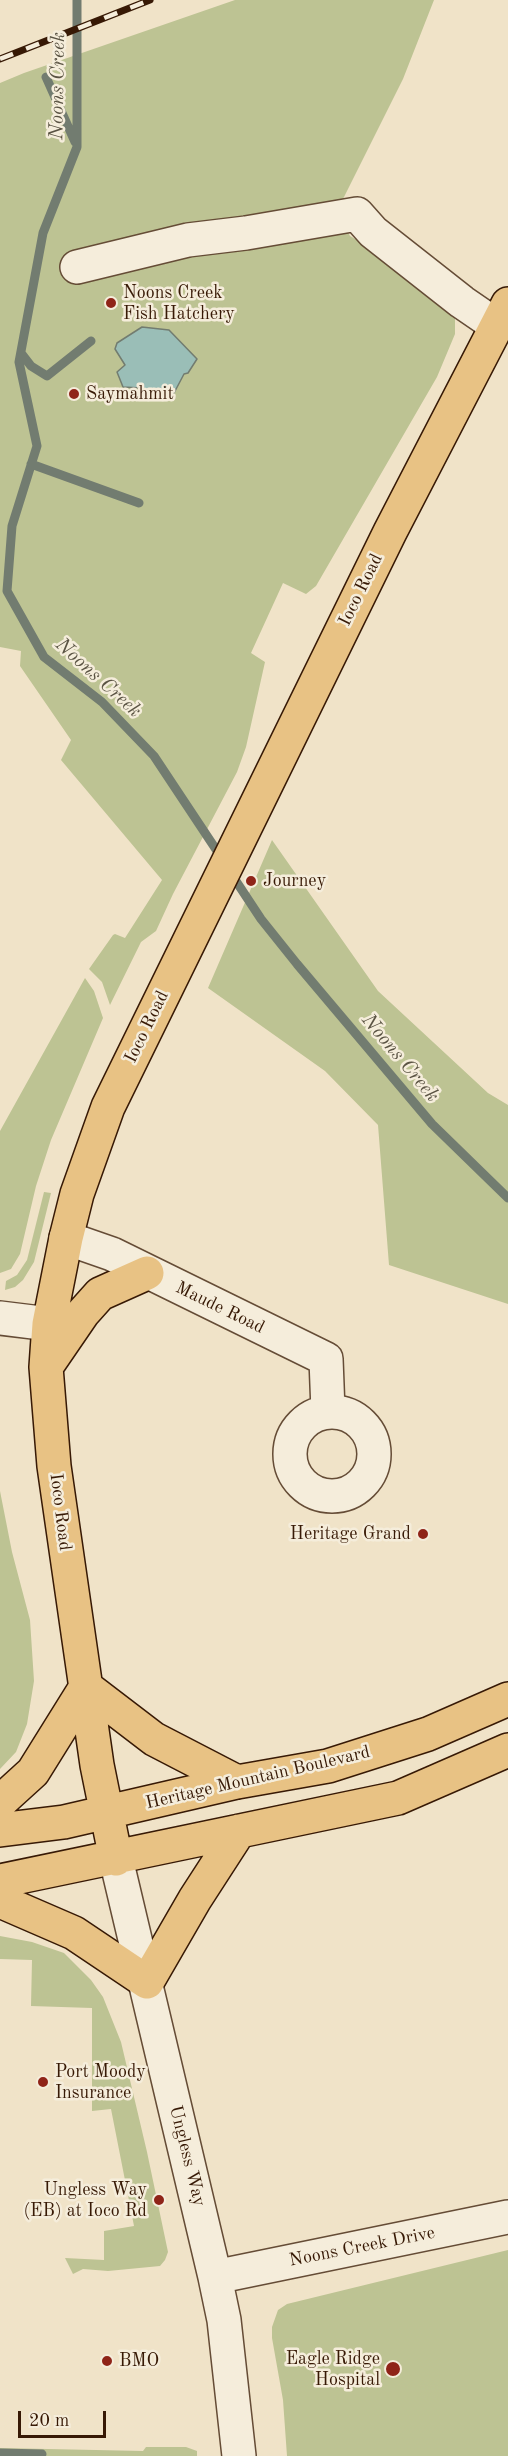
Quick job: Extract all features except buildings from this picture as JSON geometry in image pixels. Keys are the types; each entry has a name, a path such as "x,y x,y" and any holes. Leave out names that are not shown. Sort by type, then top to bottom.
{"main road":[{"name":"Ioco Road","path":"116,1859 97,1765 54,1466 46,1367 49,1324 77,1194 108,1107 390,532 502,315"},
{"path":"46,1367 83,1313 100,1294 147,1273"},
{"path":"0,1802 33,1772 86,1687 154,1739 237,1782"},
{"name":"Heritage Mountain Boulevard","path":"108,1812 237,1782 328,1766 392,1747 438,1730 508,1699"},
{"path":"0,1881 116,1859 398,1798 508,1750"},
{"path":"0,1830 64,1822 108,1812"},
{"path":"0,1902 74,1933 147,1982 195,1899 239,1832"}],"street":[{"path":"77,267 188,240 246,233 357,214 373,232 462,302 502,315"},
{"name":"Maude Road","path":"66,1238 112,1254 326,1359 328,1411"},
{"path":"0,1318 49,1324"},
{"name":"Ungless Way","path":"116,1859 147,1982 224,2320 239,2456"},
{"name":"Noons Creek Drive","path":"215,2277 508,2217"}],"green space":[{"path":"235,0 434,0 403,79 337,211 350,236 374,250 446,306 455,318 455,334 437,377 316,586 306,594 283,583 251,653 265,662 246,747 237,772 156,931 141,942 110,1005 102,982 89,969 113,935 125,938 162,880 61,760 71,740 20,666 21,651 0,647 0,83"},
{"path":"272,840 378,991 488,1093 508,1105 508,1304 389,1265 378,1125 325,1071 208,988"},
{"path":"85,978 94,991 103,1018 51,1140 36,1186 20,1254 11,1269 0,1273 0,1131"},
{"path":"44,1192 51,1193 34,1262 23,1280 15,1287 5,1290 6,1281 17,1275 27,1260"},
{"path":"0,1491 12,1552 30,1620 34,1681 27,1724 16,1752 0,1769"},
{"path":"0,1936 32,1942 64,1953 91,1980 103,1997 121,2042 147,2152 168,2252 160,2266 108,2271 83,2269 73,2274 65,2258 104,2260 104,2231 134,2226 111,2109 92,2111 92,2008 31,2006 32,1960 0,1959"},
{"name":"Eagle Ridge Hospital","path":"508,2250 508,2456 287,2456 283,2400 272,2338 272,2327 278,2310 287,2304"},
{"path":"146,2447 186,2447 197,2451 197,2456 0,2456 0,2448 143,2451"}],"water":[{"path":"142,327 169,330 197,359 188,373 184,374 174,393 159,399 141,388 123,387 117,372 125,365 115,349 117,343"}],"waterway":[{"name":"Noons Creek","path":"77,0 77,147 43,233 19,362 37,446 12,526 7,591 44,657 102,702 154,756 223,860"},
{"path":"46,77 75,142"},
{"path":"21,353 31,366 47,376 91,341"},
{"path":"31,464 139,503"},
{"name":"Noons Creek","path":"230,872 261,919 297,964 432,1124 508,1198"},
{"path":"0,2453 42,2454"}],"railway":[{"path":"0,59 150,0"}],"place":[{"name":"Noons Creek Fish Hatchery","path":"111,303"},
{"name":"Saymahmit","path":"74,394"},
{"name":"Journey","path":"251,881"},
{"name":"Heritage Grand","path":"423,1534"},
{"name":"Port Moody Insurance","path":"43,2082"},
{"name":"Ungless Way (EB) at Ioco Rd","path":"159,2200"},
{"name":"BMO","path":"107,2361"},
{"name":"Eagle Ridge Hospital","path":"393,2369"}]}
